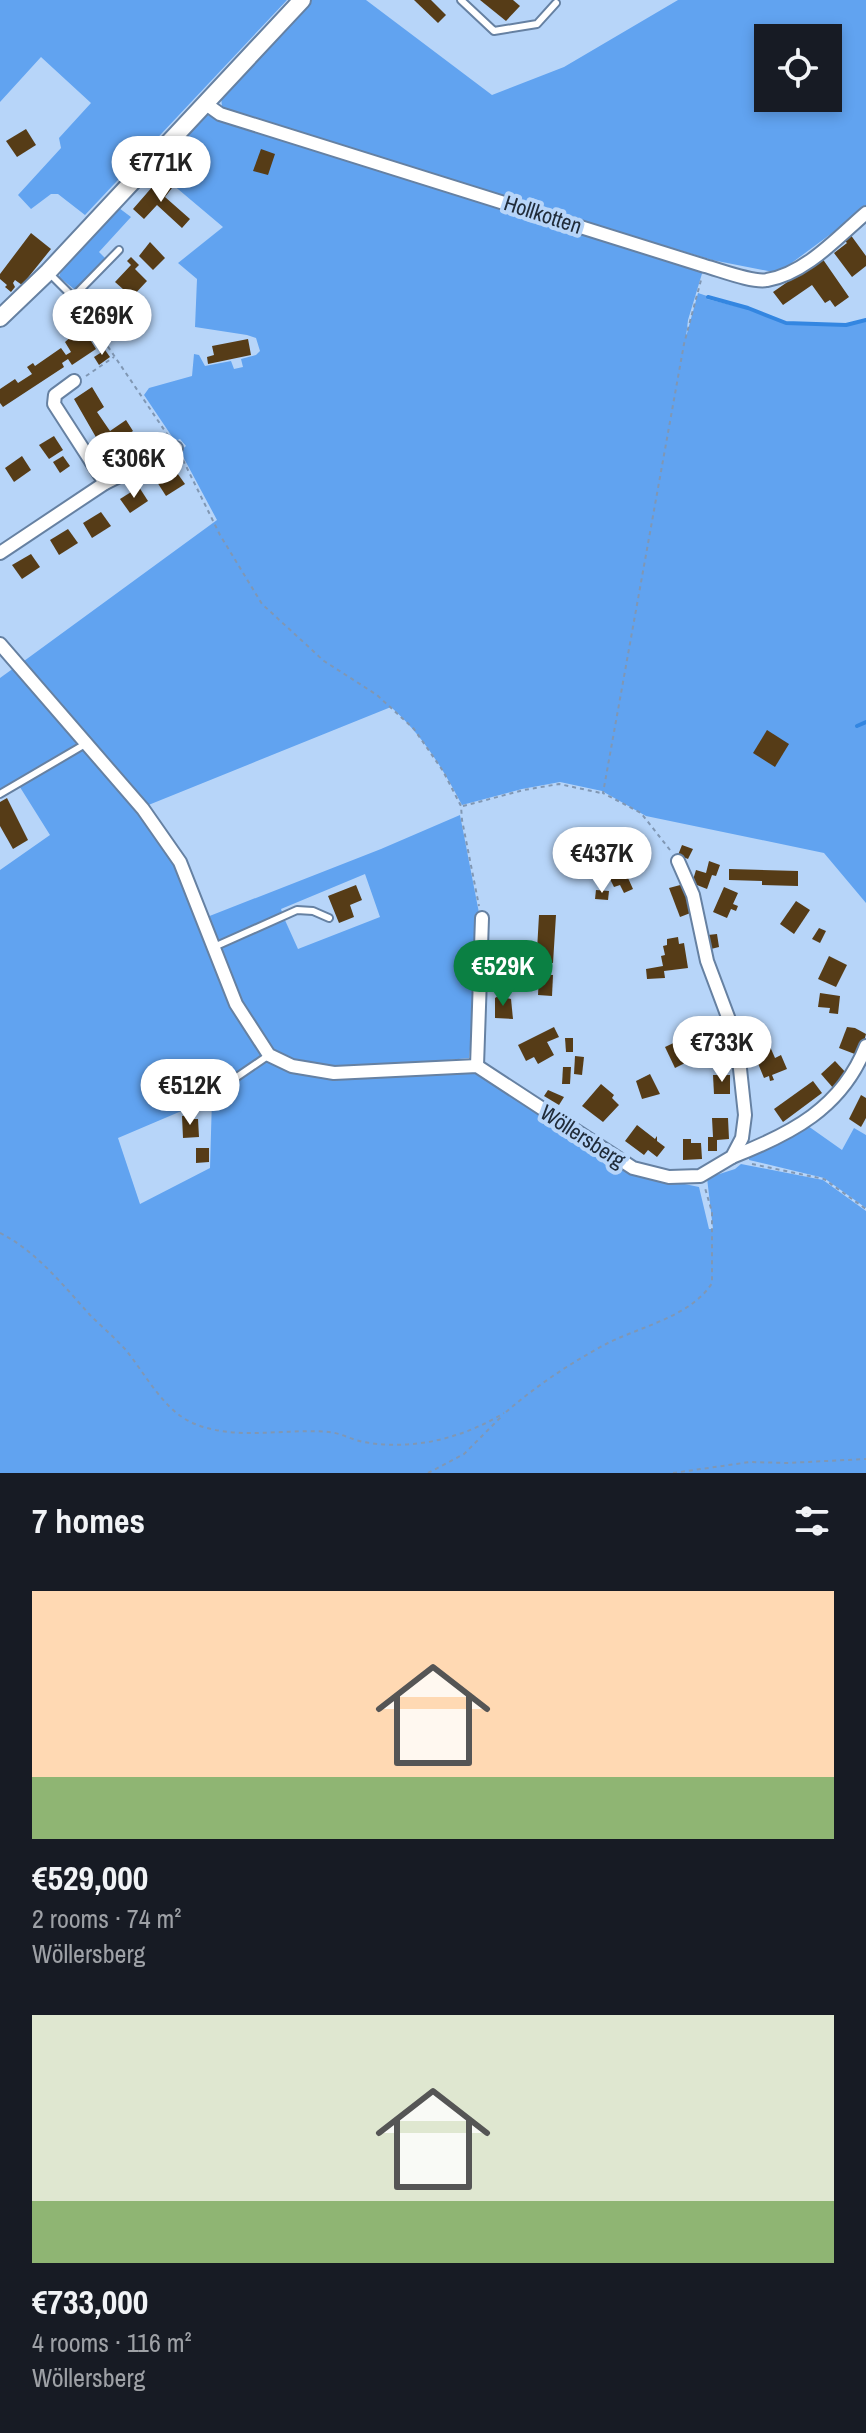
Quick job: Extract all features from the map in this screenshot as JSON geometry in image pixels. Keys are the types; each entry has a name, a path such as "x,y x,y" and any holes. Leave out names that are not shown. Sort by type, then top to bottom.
{"main road":[{"path":"0,318 48,272 302,0"}],"street":[{"name":"Hollkotten","path":"206,104 220,114 705,266 765,281 794,269 823,250 866,213"},
{"path":"74,381 59,391 54,404 105,483"},
{"path":"0,553 105,483 176,448"},
{"path":"0,644 143,809 180,862 236,1004 269,1055 292,1066 334,1073 481,1069 482,918"},
{"path":"678,861 693,895 707,961 737,1041 745,1115 742,1138 732,1157"},
{"path":"700,1176 732,1157 777,1139 839,1094 857,1070 866,1046"},
{"name":"Wöllersberg","path":"481,1069 633,1168 669,1177 700,1176"}],"lane":[{"path":"461,0 494,31 537,24 556,3"},
{"path":"73,297 119,250"},
{"path":"48,272 84,313"},
{"path":"0,794 87,743"},
{"path":"214,947 297,910 313,911 329,918"},
{"path":"212,1094 269,1055"}],"path":[{"path":"603,793 681,359 705,266"},
{"path":"84,313 176,448 220,535 262,604 324,661 377,695 414,729 443,771 461,806 482,918"},
{"path":"74,381 116,356"},
{"path":"461,806 559,784 603,793 641,813 678,861"},
{"path":"732,1157 742,1162 824,1179 866,1209"},
{"path":"0,1233 16,1241 36,1259 123,1347 184,1419 216,1430 269,1434 329,1432 361,1441 404,1444 451,1437 478,1429 561,1369 607,1343 680,1311 707,1292 712,1283 712,1212 700,1176"},
{"path":"428,1473 475,1446 504,1413"},
{"path":"673,1473 750,1462 866,1459"}],"shaded area":[{"path":"0,0 287,0 85,215 58,194 51,194 31,209 18,195 61,148 59,138 91,103 41,57 0,102"},
{"path":"309,0 366,0 492,95 564,67 678,0 866,0 866,208 778,273 712,260 403,167 222,107 221,96"},
{"path":"204,114 704,267 686,337 698,293 707,296 707,299 747,309 786,324 847,326 866,321 866,903 824,853 646,816 602,791 560,782 462,805 431,753 391,707 146,806 24,661 217,520 180,451 186,446 180,439 175,441 144,395 149,388 192,376 194,354 199,355 205,366 231,361 234,369 243,367 241,359 260,351 256,338 195,327 197,279 178,263 223,227 153,168"},
{"path":"119,208 131,217 99,252 105,258 79,288 74,289 59,277 63,265"},
{"path":"18,665 84,743 0,793 0,678"},
{"path":"86,746 178,862 203,924 267,1054 210,1093 213,1097 269,1058 292,1068 471,1068 627,1172 699,1187 709,1229 713,1229 707,1178 741,1164 823,1180 866,1211 866,1473 0,1473 0,870 50,835 18,784","holes":["212,1098 210,1168 140,1204 118,1138"]},
{"path":"460,815 480,918 477,987 469,1058 334,1071 293,1064 270,1053 238,1003 217,948 284,918 298,949 380,917 365,874 281,909 283,915 216,944 207,917"},
{"path":"808,1126 842,1150 854,1128 866,1135 866,1208 824,1178 749,1160 749,1155"}],"building":[{"path":"414,0 431,0 446,15 438,23"},
{"path":"480,0 513,0 520,6 506,21"},
{"path":"26,129 36,145 17,157 6,141"},
{"path":"184,146 190,152 177,165 171,159"},
{"path":"261,149 275,154 268,175 253,171"},
{"path":"160,178 172,188 165,197 190,219 182,228 157,205 144,219 133,209"},
{"path":"31,233 51,249 22,285 15,280 11,292 0,279 0,274"},
{"path":"850,234 866,256 866,266 852,277 834,253 847,243 843,239"},
{"path":"150,242 165,258 153,270 139,256"},
{"path":"131,257 139,265 135,269 147,281 132,297 115,282 131,265 127,261"},
{"path":"822,258 849,297 835,307 830,300 825,303 812,285 783,305 773,292"},
{"path":"108,290 125,306 109,323 92,308"},
{"path":"82,327 96,349 72,365 68,359 62,363 64,367 3,407 0,389 15,379 18,383 32,374 27,367 33,363 35,366 61,348 66,355 71,352 65,342"},
{"path":"248,339 251,355 208,364 207,357 214,355 212,346"},
{"path":"105,350 110,357 99,365 94,357"},
{"path":"92,387 104,407 97,412 110,431 126,420 133,431 127,435 134,445 116,457 102,436 97,439 74,399"},
{"path":"54,436 63,450 49,459 39,445"},
{"path":"22,456 31,470 14,482 5,468"},
{"path":"63,456 70,466 60,473 53,462"},
{"path":"175,470 185,484 166,496 157,482"},
{"path":"139,487 148,501 130,513 120,499"},
{"path":"101,512 111,526 92,538 83,523"},
{"path":"68,529 78,543 59,555 50,540"},
{"path":"31,554 40,567 22,579 12,565"},
{"path":"767,730 789,744 775,767 753,753"},
{"path":"7,798 28,840 13,849 0,826 0,802"},
{"path":"682,845 693,849 688,859 678,855"},
{"path":"618,856 633,889 624,893 620,885 614,887 602,863"},
{"path":"709,861 720,865 707,889 692,883 696,870 706,873"},
{"path":"729,869 798,871 798,886 729,880"},
{"path":"684,884 693,912 680,917 669,888"},
{"path":"356,885 362,900 350,905 354,917 339,923 328,896"},
{"path":"724,887 738,893 733,904 738,906 736,911 731,909 727,918 713,912"},
{"path":"596,890 609,891 608,900 595,899"},
{"path":"796,901 810,910 794,934 780,924"},
{"path":"539,915 556,915 553,963 525,962 525,970 491,968 492,947 537,950"},
{"path":"819,928 826,931 820,943 812,939"},
{"path":"717,934 719,947 711,949 708,935"},
{"path":"678,937 679,944 684,943 688,968 664,971 665,978 647,979 646,969 663,966 661,956 665,955 663,946 667,945 667,939"},
{"path":"829,956 847,965 836,987 818,979"},
{"path":"539,974 553,975 552,996 538,995"},
{"path":"820,993 840,996 838,1014 829,1013 830,1008 818,1007"},
{"path":"495,998 511,999 513,1019 495,1018"},
{"path":"554,1027 559,1037 547,1042 554,1055 538,1064 534,1057 526,1061 518,1045"},
{"path":"847,1027 866,1034 860,1056 839,1048"},
{"path":"565,1038 573,1038 573,1052 566,1052"},
{"path":"682,1039 693,1059 675,1068 665,1047"},
{"path":"768,1042 775,1058 781,1055 787,1069 772,1075 774,1080 770,1081 769,1076 764,1078 752,1049"},
{"path":"575,1056 584,1057 582,1075 574,1074"},
{"path":"835,1061 848,1075 834,1089 821,1074"},
{"path":"563,1067 571,1067 570,1084 562,1084"},
{"path":"650,1074 660,1094 642,1099 636,1081"},
{"path":"713,1075 730,1075 730,1094 714,1094"},
{"path":"813,1081 822,1093 783,1122 774,1109"},
{"path":"601,1084 614,1095 612,1098 619,1105 603,1122 582,1106"},
{"path":"548,1090 564,1097 559,1105 544,1096"},
{"path":"861,1095 866,1098 866,1118 861,1127 849,1119"},
{"path":"190,1115 190,1119 198,1119 199,1137 183,1138 182,1116"},
{"path":"712,1118 728,1118 729,1139 717,1140 717,1151 708,1151 708,1137 713,1137"},
{"path":"637,1125 655,1139 657,1136 657,1141 665,1147 657,1157 648,1150 644,1155 625,1141"},
{"path":"683,1139 701,1143 702,1159 683,1160"},
{"path":"196,1148 209,1148 209,1162 196,1163"}],"waterway":[{"path":"708,297 786,323 846,325 866,320"},
{"path":"857,726 866,722"}]}
